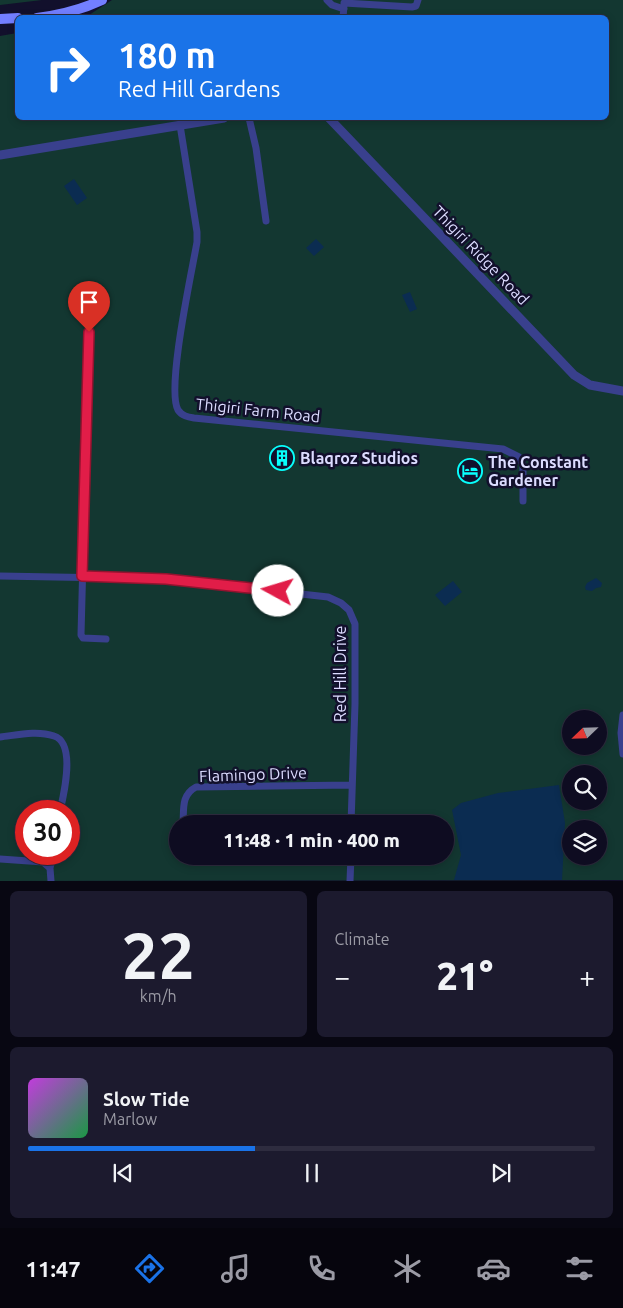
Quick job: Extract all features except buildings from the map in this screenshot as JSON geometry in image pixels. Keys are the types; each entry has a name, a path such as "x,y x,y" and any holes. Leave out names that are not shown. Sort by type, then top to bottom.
{"main road":[{"path":"56,15 81,9 102,0"},
{"path":"0,18 15,18"}],"street":[{"path":"327,0 332,5 412,8 416,6 418,0"},
{"path":"0,155 211,120"},
{"path":"249,120 256,148 266,221"},
{"name":"Thigiri Ridge Road","path":"331,120 574,375 590,385 623,391"},
{"name":"Thigiri Farm Road","path":"180,125 197,232 174,384 174,400 181,413 185,417 503,449 519,456 523,465 523,501"},
{"path":"89,332 81,635 83,638 106,639"},
{"name":"Red Hill Drive","path":"0,576 166,579 328,597 346,607 352,615 355,624 355,704 351,815"},
{"path":"623,715 621,733 623,754"},
{"path":"0,737 40,733 56,736 63,742 66,753 67,773 62,800"},
{"name":"Flamingo Drive","path":"184,815 185,797 189,791 196,787 352,785"},
{"path":"0,858 43,862 50,868"},
{"path":"51,865 51,880"},
{"path":"350,880 351,865"}],"green space":[{"path":"0,0 42,0 0,5"},
{"path":"112,0 623,0 623,880 0,881 0,36 15,33 15,120 609,120 609,15 89,15"}],"water":[{"path":"74,179 87,198 77,205 64,186"},
{"path":"316,239 324,247 314,256 306,248"},
{"path":"410,292 417,309 410,312 402,295"},
{"path":"596,578 602,583 601,587 592,591 586,590 587,583"},
{"path":"453,581 462,592 445,606 435,595"},
{"path":"559,785 565,820 562,820 562,880 454,880 461,855 452,810 461,803 498,793"}],"place":[{"name":"Blaqroz Studios","path":"282,458"},
{"name":"The Constant Gardener","path":"470,471"}],"route":[{"path":"89,332 82,576 166,579 278,591"}]}
